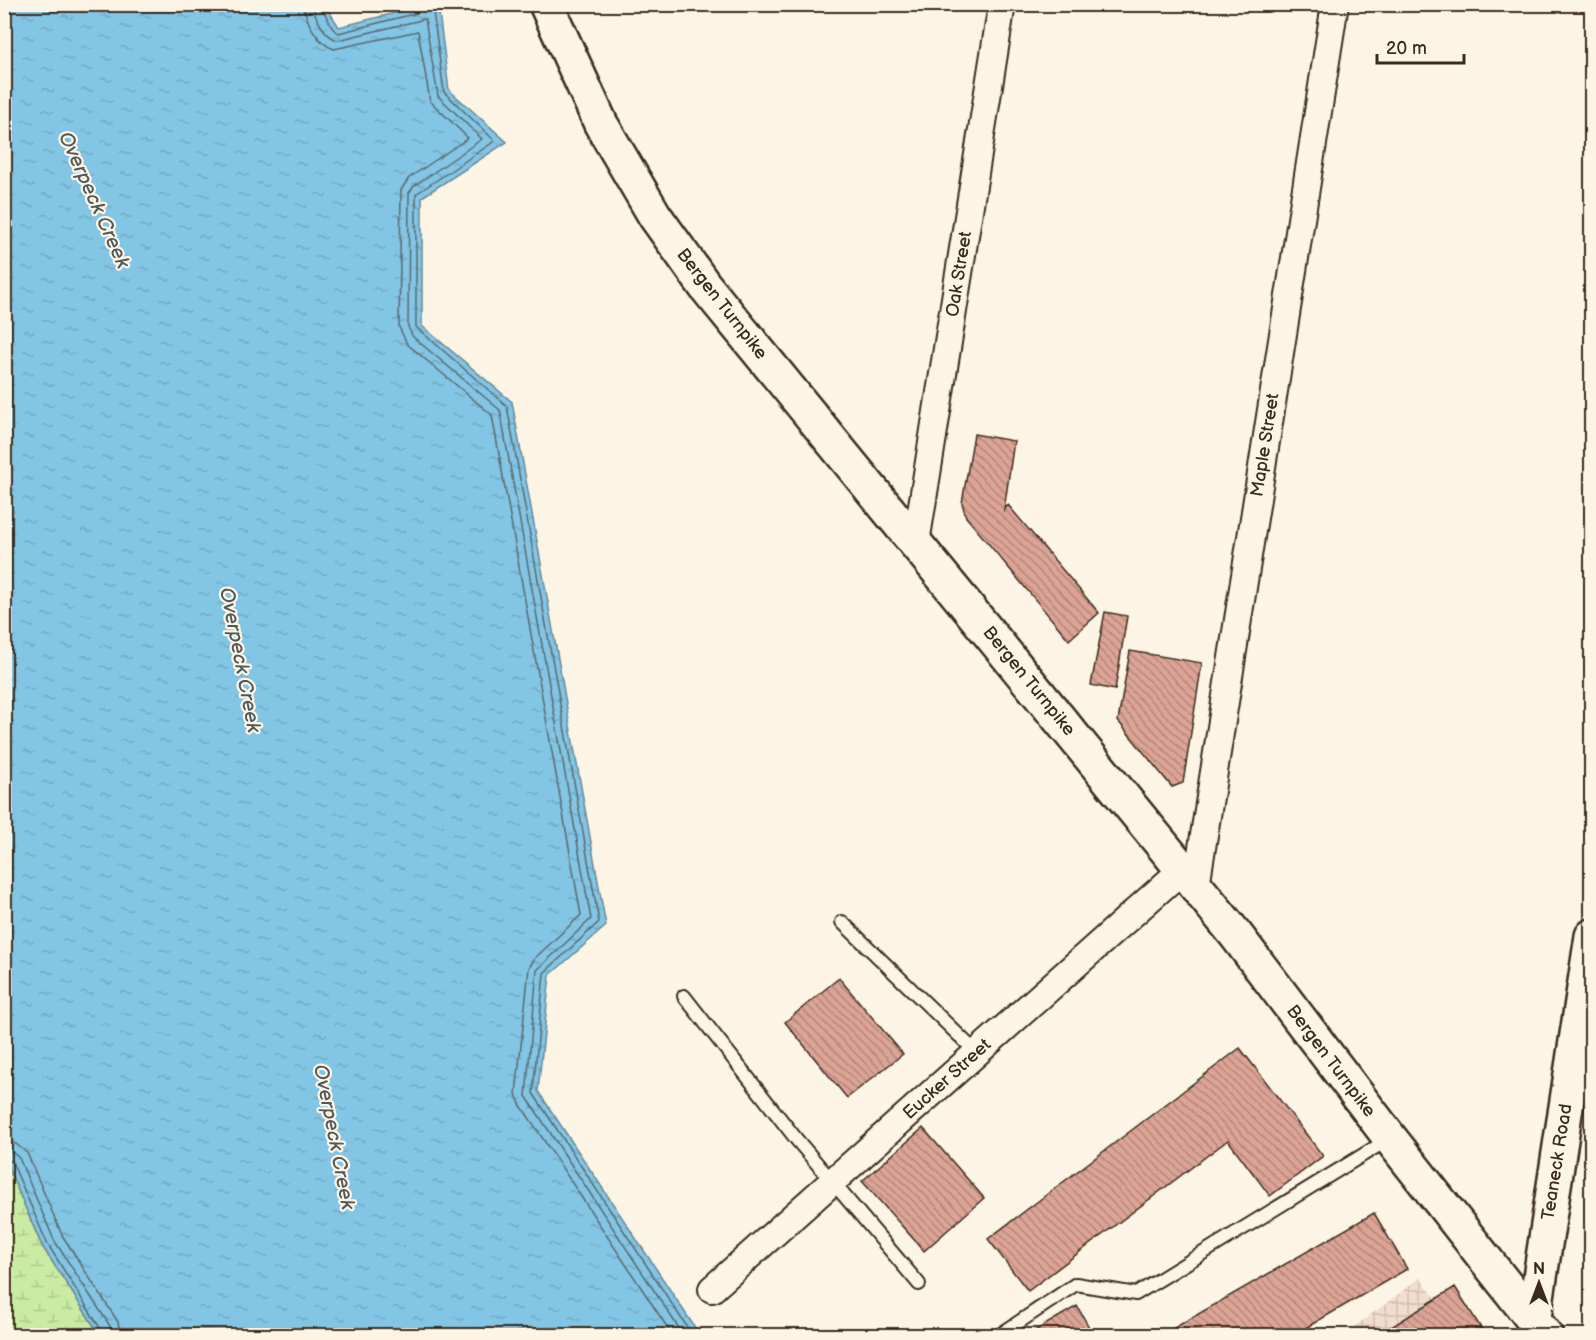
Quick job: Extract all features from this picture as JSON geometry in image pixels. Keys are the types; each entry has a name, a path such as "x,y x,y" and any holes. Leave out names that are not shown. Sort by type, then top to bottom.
{"street":[{"name":"Bergen Turnpike","path":"546,4 601,124 656,216 705,286 1190,878 1390,1138 1540,1326"},
{"name":"Oak Street","path":"916,543 1002,4"},
{"name":"Maple Street","path":"1190,878 1335,4"},
{"name":"Eucker Street","path":"712,1289 977,1053 1190,878"},
{"name":"Teaneck Road","path":"1540,1326 1586,1010 1592,936"}],"lane":[{"path":"842,922 977,1053"},
{"path":"684,996 832,1182 920,1284"},
{"path":"998,1335 1076,1284 1136,1294 1390,1138"}],"shaded area":[{"path":"1420,1278 1465,1335 1342,1336"}],"green space":[{"path":"4,1158 42,1246 100,1335 5,1335"}],"water":[{"name":"Overpeck Creek","path":"4,5 325,5 339,27 427,5 438,5 449,90 507,142 422,197 422,326 512,402 606,926 550,975 538,1091 700,1335 100,1335 42,1246 4,1158"}],"building":[{"path":"974,434 1014,441 1004,510 1008,505 1099,613 1069,640 966,517 962,503"},
{"path":"1105,612 1127,616 1115,690 1091,685"},
{"path":"1130,651 1202,663 1183,783 1172,787 1118,721"},
{"path":"839,978 903,1054 847,1098 785,1022"},
{"path":"1240,1048 1323,1156 1270,1196 1228,1140 1028,1291 988,1239"},
{"path":"923,1128 984,1198 924,1251 862,1181"},
{"path":"1374,1213 1407,1269 1292,1336 1160,1336"},
{"path":"1455,1287 1486,1336 1377,1336"},
{"path":"1077,1306 1094,1336 1026,1336"}]}
